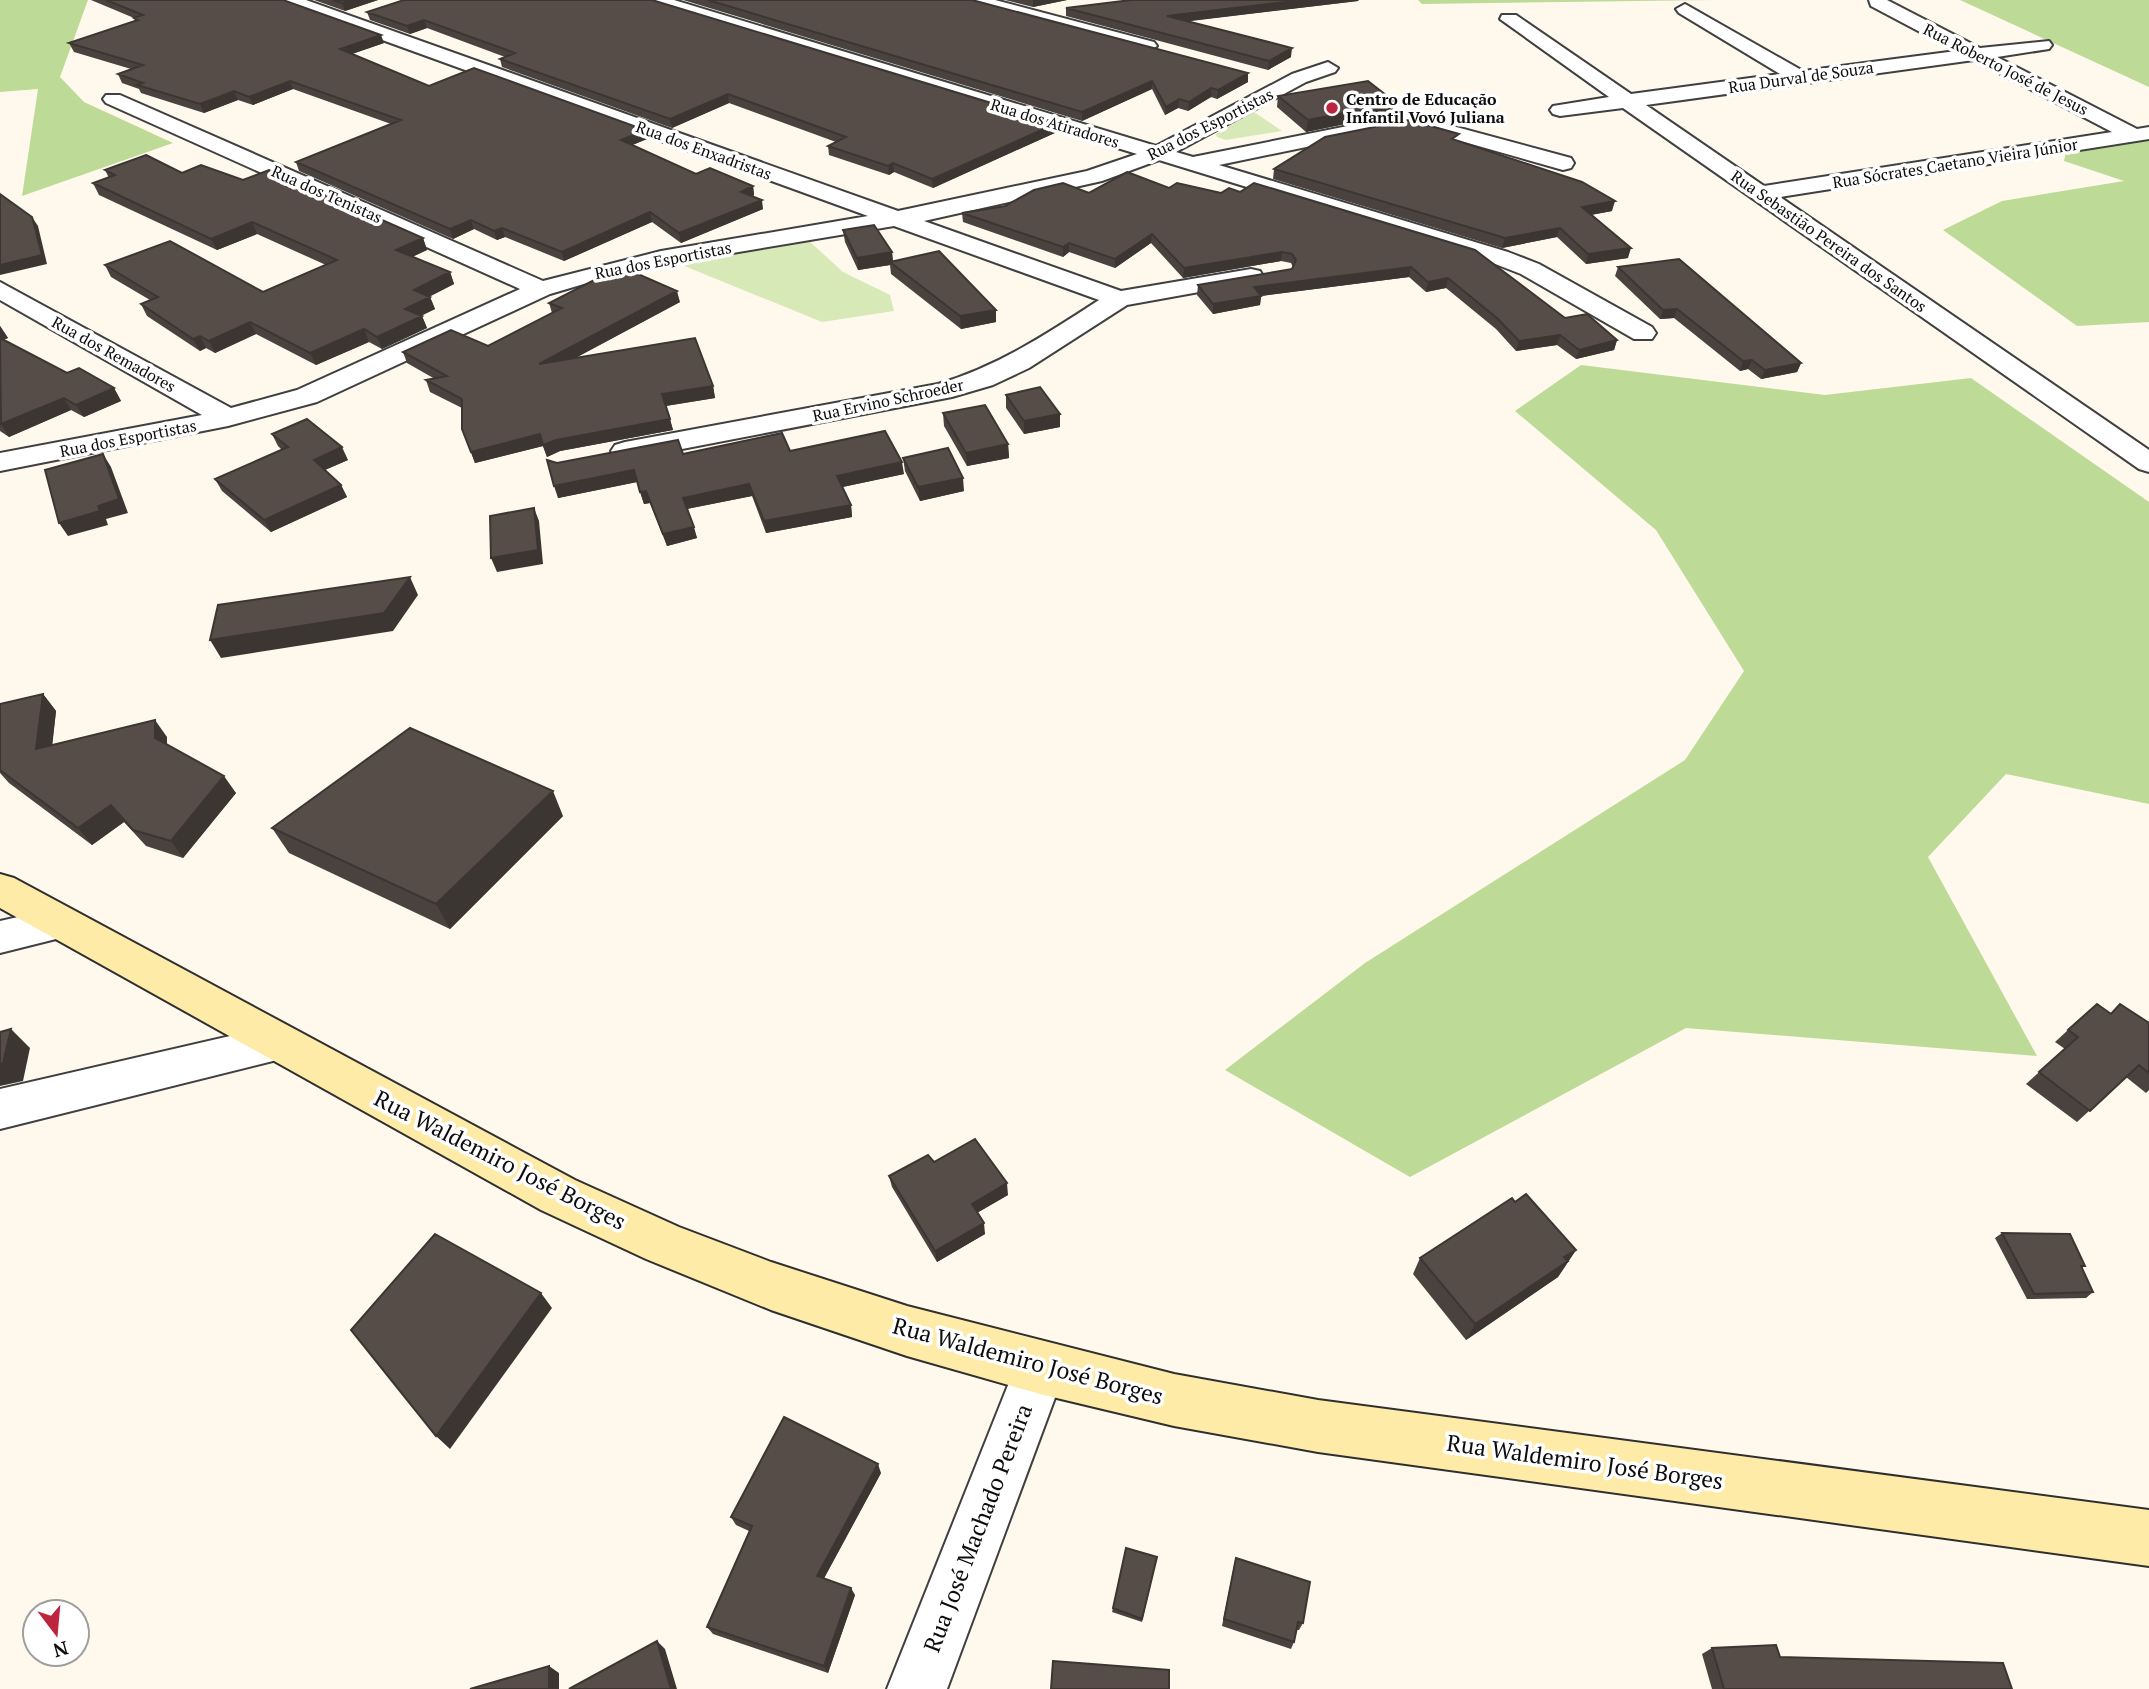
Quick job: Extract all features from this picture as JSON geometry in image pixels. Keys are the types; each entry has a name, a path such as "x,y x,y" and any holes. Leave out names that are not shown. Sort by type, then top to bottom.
{"main road":[{"name":"Rua Waldemiro José Borges","path":"0,889 558,1195 663,1243 771,1286 907,1331 1040,1368 1174,1400 1318,1426 2149,1538"}],"street":[{"name":"Rua dos Enxadristas","path":"289,0 1119,299"},
{"name":"Rua dos Atiradores","path":"655,0 1499,257 1530,269 1643,333"},
{"path":"974,0 1169,52"},
{"name":"Rua Roberto José de Jesus","path":"1877,2 2142,135"},
{"path":"1024,13 1079,7"},
{"path":"1685,9 1800,78"},
{"path":"345,20 369,12"},
{"name":"Rua Sebastião Pereira dos Santos","path":"1509,19 2149,463"},
{"name":"Rua Durval de Souza","path":"1560,110 2042,45"},
{"name":"Rua dos Esportistas","path":"0,462 228,418 294,400 344,381 541,289 651,260 897,219 1054,187 1156,154 1287,84 1328,68"},
{"path":"1261,77 1287,84"},
{"name":"Rua dos Tenistas","path":"113,99 541,289"},
{"path":"1189,164 1408,120 1563,163"},
{"name":"Rua Sócrates Caetano Vieira Júnior","path":"1760,193 2142,135"},
{"name":"Rua Ervino Schroeder","path":"601,456 942,391 983,379 1020,362 1119,299 1281,271"},
{"name":"Rua dos Remadores","path":"0,290 228,418"},
{"path":"0,937 62,923"},
{"path":"0,1109 278,1043"},
{"name":"Rua José Machado Pereira","path":"917,1689 1040,1368"}],"green space":[{"path":"0,0 88,0 60,77 84,102 173,143 22,196 38,89 0,92"},
{"path":"1418,0 1713,0 1422,4"},
{"path":"1960,0 2149,0 2149,87"},
{"path":"1254,112 1282,131 1226,140 1217,137 1216,134"},
{"path":"2149,137 2149,322 2077,326 1943,230 2002,201 2124,181 2064,161 2066,151"},
{"path":"807,239 843,272 890,295 894,311 822,322 672,261"},
{"path":"1581,365 1825,395 1971,378 2149,502 2149,804 2006,774 1928,857 2037,1056 1686,1028 1410,1177 1225,1070 1365,963 1685,760 1744,671 1656,530 1515,411"}],"building":[{"path":"106,0 283,0 381,35 340,49 429,86 474,68 645,130 621,140 696,174 710,168 753,186 741,192 762,200 679,233 650,212 562,252 502,228 494,231 471,220 450,229 296,162 401,120 290,81 249,97 234,91 200,104 137,85 143,83 118,74 143,65 69,43 138,20 134,18 143,15"},
{"path":"404,0 652,0 1057,123 932,179 893,163 888,166 828,146 846,137 728,94 670,119 500,59 515,53 424,20 407,26 367,12"},
{"path":"708,0 972,0 1248,73 1218,90 1211,88 1189,102 1179,99 1166,107 1152,81 1082,112"},
{"path":"1131,0 1302,0 1167,16 1292,48 1269,61 1066,8"},
{"path":"1368,81 1396,103 1308,120 1278,96"},
{"path":"1409,120 1459,134 1452,139 1582,182 1615,201 1582,207 1631,248 1588,254 1560,228 1505,238 1274,169 1325,137"},
{"path":"146,155 182,173 201,165 243,180 269,170 423,238 396,250 450,272 414,290 430,297 405,309 422,316 377,337 364,329 310,353 250,322 209,341 200,336 193,339 141,304 158,297 105,265 170,241 263,292 337,260 252,222 211,239 93,183 115,175 105,170"},
{"path":"1127,172 1169,188 1177,183 1221,193 1229,188 1240,192 1254,183 1475,250 1565,318 1587,314 1617,340 1579,350 1560,335 1519,341 1498,319 1448,278 1428,282 1411,267 1254,287 1261,296 1213,304 1198,285 1292,269 1296,260 1292,254 1282,252 1184,268 1152,234 1115,259 1069,243 1063,247 962,213 1005,206 1034,190 1063,183 1089,193"},
{"path":"0,194 32,217 42,255 0,265"},
{"path":"874,225 892,252 857,258 843,230"},
{"path":"939,251 996,310 960,316 890,262"},
{"path":"1679,259 1801,363 1765,370 1752,360 1743,361 1677,309 1663,310 1618,267"},
{"path":"624,268 677,291 539,364 695,338 713,386 662,394 670,419 556,440 543,445 540,434 471,452 462,429 462,399 426,380 447,376 403,352 451,330 488,346 562,308 549,303 614,270"},
{"path":"0,338 67,373 79,368 114,388 76,405 64,398 1,424"},
{"path":"1040,387 1060,414 1024,421 1006,395"},
{"path":"985,405 1008,444 966,453 943,413"},
{"path":"307,419 342,447 314,460 341,485 264,520 215,479 288,447 272,434"},
{"path":"885,431 902,462 837,476 851,505 764,521 749,484 683,498 694,527 663,534 646,491 640,492 634,470 554,486 547,460 557,463 678,440 683,454 782,433 790,451"},
{"path":"948,448 963,478 918,487 903,458"},
{"path":"103,454 119,499 98,506 100,511 59,523 45,470"},
{"path":"534,508 538,550 491,558 490,516"},
{"path":"410,577 384,613 210,640 218,605"},
{"path":"43,694 36,749 155,720 155,738 224,776 171,841 133,830 111,805 78,828 0,770 0,704"},
{"path":"410,728 553,791 436,904 272,828"},
{"path":"2097,1004 2111,1014 2120,1004 2149,1023 2149,1073 2139,1065 2090,1111 2039,1072 2078,1037 2068,1030"},
{"path":"11,1029 3,1063 0,1064 0,1032"},
{"path":"975,1139 1007,1183 972,1204 984,1223 935,1251 889,1176 928,1155 934,1162"},
{"path":"1526,1194 1576,1250 1564,1257 1568,1261 1475,1324 1420,1258 1512,1198 1515,1202"},
{"path":"2002,1233 2070,1234 2085,1266 2081,1266 2093,1292 2034,1294"},
{"path":"435,1234 541,1293 436,1436 351,1330"},
{"path":"784,1417 878,1464 817,1576 851,1588 824,1666 707,1627 752,1526 731,1517"},
{"path":"1126,1548 1157,1557 1142,1619 1113,1608"},
{"path":"1236,1558 1310,1582 1303,1623 1298,1622 1294,1642 1224,1619"},
{"path":"657,1641 671,1689 569,1689"},
{"path":"1776,1645 1780,1657 2003,1663 2012,1689 1724,1689 1712,1648"},
{"path":"1053,1661 1169,1670 1169,1689 1051,1689"},
{"path":"549,1666 549,1689 470,1689"}],"place":[{"name":"Centro de Educação Infantil Vovó Juliana","path":"1332,108"}]}
